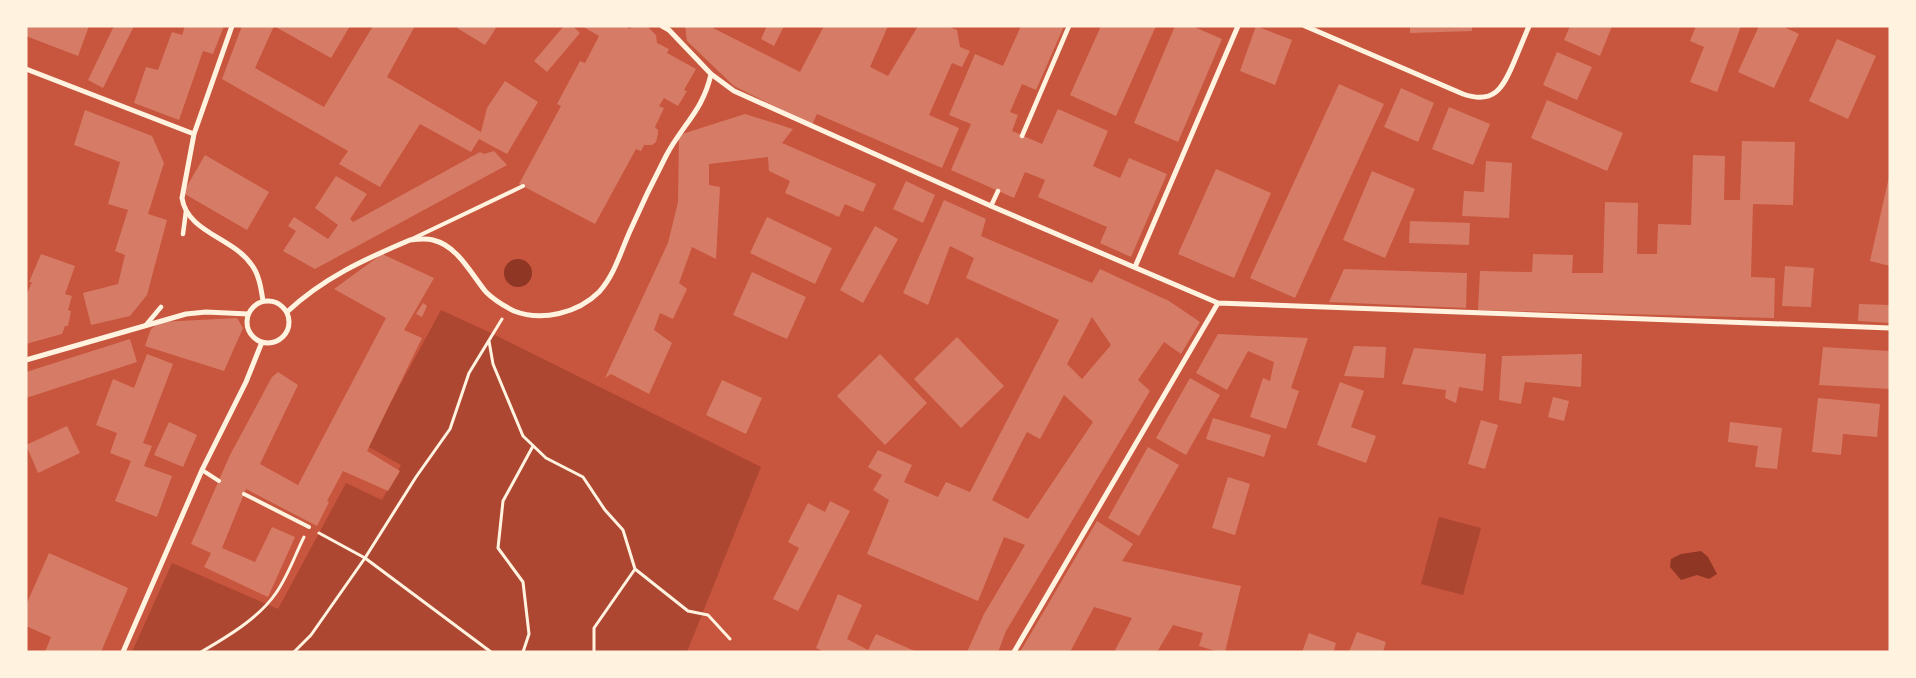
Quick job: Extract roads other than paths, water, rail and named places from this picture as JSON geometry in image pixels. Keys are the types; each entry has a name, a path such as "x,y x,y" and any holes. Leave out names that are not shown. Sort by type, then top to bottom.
{"street":[{"path":"232,26 194,134 183,193 183,205 186,211 199,224 236,250 252,264 263,301"},
{"path":"662,26 670,28 711,74 726,86 742,95 992,206 1218,303 1890,328"},
{"path":"1022,136 1069,26"},
{"path":"1135,267 1238,26"},
{"path":"1305,26 1476,98 1490,96 1504,83 1529,26"},
{"path":"26,69 194,134"},
{"path":"287,312 313,289 380,253 410,240 434,240 450,248 486,291 509,308 533,315 557,314 580,305 599,292 610,276 643,201 671,146 703,100 711,74"},
{"path":"992,206 998,191"},
{"path":"183,234 186,211"},
{"path":"263,301 277,302 287,312 289,319 286,333 275,342 262,342 255,339 247,328 248,314 251,308 263,301"},
{"path":"1014,652 1218,303"},
{"path":"146,325 161,307"},
{"path":"26,360 194,313 248,314"},
{"path":"123,652 202,470 250,374 262,342"}],"lane":[{"path":"410,240 523,186"},
{"path":"202,470 219,481"},
{"path":"244,494 309,527"}]}
